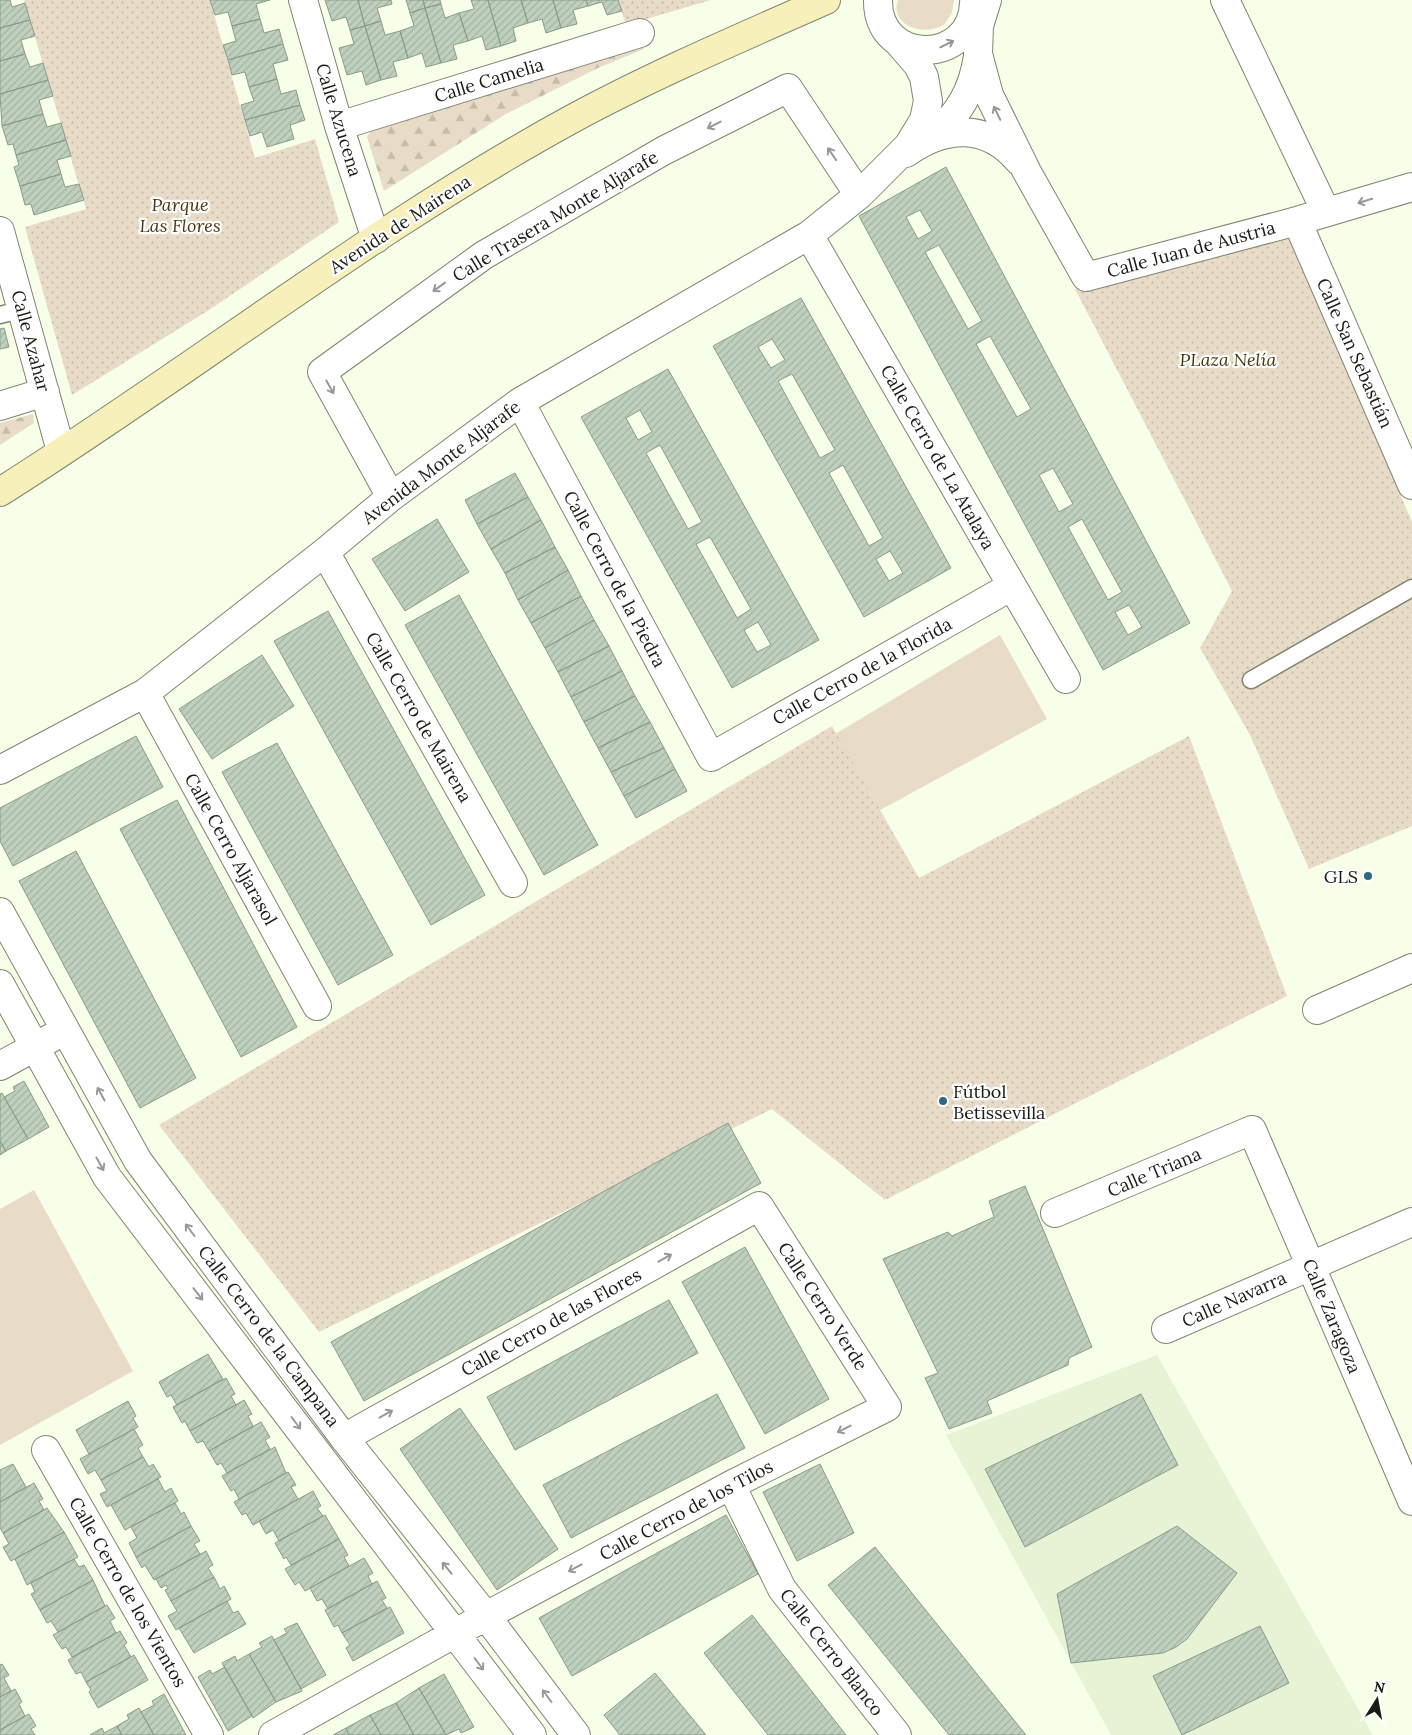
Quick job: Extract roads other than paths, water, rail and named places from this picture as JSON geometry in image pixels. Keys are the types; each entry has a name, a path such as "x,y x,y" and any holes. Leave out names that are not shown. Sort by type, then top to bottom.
{"street":[{"name":"Calle Azucena","path":"303,0 339,126 376,239"},
{"name":"Avenida de Mairena","path":"0,492 376,239 475,176 571,120 793,7 826,0"},
{"path":"878,0 878,14 883,25 918,65 941,101 955,115 1011,152 1028,172"},
{"path":"899,43 922,51 946,46 964,31 970,20 974,0"},
{"path":"974,0 978,47 989,95 1028,172"},
{"path":"889,166 932,137 955,115 972,84 978,47 979,26 987,0"},
{"path":"1225,0 1326,212"},
{"name":"Calle Camelia","path":"339,126 640,33"},
{"path":"889,166 908,146 924,120 928,101 924,77"},
{"name":"Calle Trasera Monte Aljarafe","path":"390,497 322,372 484,255 663,151 788,88 859,195"},
{"path":"932,137 953,132 965,132 992,139"},
{"name":"Avenida Monte Aljarafe","path":"0,770 145,693 325,552 390,497 520,402 809,235 859,195 889,166"},
{"name":"Calle Juan de Austria","path":"1028,172 1086,277 1297,221 1412,187"},
{"name":"Calle San Sebastián","path":"1297,221 1412,485"},
{"name":"Calle Azahar","path":"0,231 12,312 45,392 61,452"},
{"name":"Calle Cerro de La Atalaya","path":"809,235 1066,679"},
{"path":"0,406 45,392"},
{"name":"Calle Cerro de la Piedra","path":"520,402 711,756"},
{"name":"Calle Cerro de Mairena","path":"325,552 512,883"},
{"name":"Calle Cerro de la Florida","path":"711,756 1012,586"},
{"name":"Calle Cerro Aljarasol","path":"145,693 317,1006"},
{"name":"Calle Cerro de la Campana","path":"0,912 138,1161 344,1438 486,1616 563,1730"},
{"path":"1317,1010 1412,968"},
{"name":"Calle Cerro de la Campana","path":"0,984 107,1178 532,1735"},
{"path":"0,1066 66,1030"},
{"name":"Calle Triana","path":"1055,1213 1252,1130"},
{"name":"Calle Zaragoza","path":"1252,1130 1412,1501"},
{"name":"Calle Cerro de las Flores","path":"344,1438 759,1206"},
{"name":"Calle Cerro Verde","path":"759,1206 887,1407"},
{"name":"Calle Navarra","path":"1166,1329 1412,1222"},
{"name":"Calle Cerro de los Tilos","path":"273,1735 486,1616 731,1485 887,1407"},
{"name":"Calle Cerro de los Vientos","path":"46,1450 210,1735"},
{"name":"Calle Cerro Blanco","path":"731,1485 782,1589 897,1735"}],"lane":[{"path":"1251,680 1412,588"}],"place":[{"name":"GLS","path":"1368,876"},
{"name":"Fútbol Betissevilla","path":"943,1101"}],"park label":[{"name":"Parque Las Flores","path":"180,214"},
{"name":"PLaza Nelía","path":"1228,359"}]}
